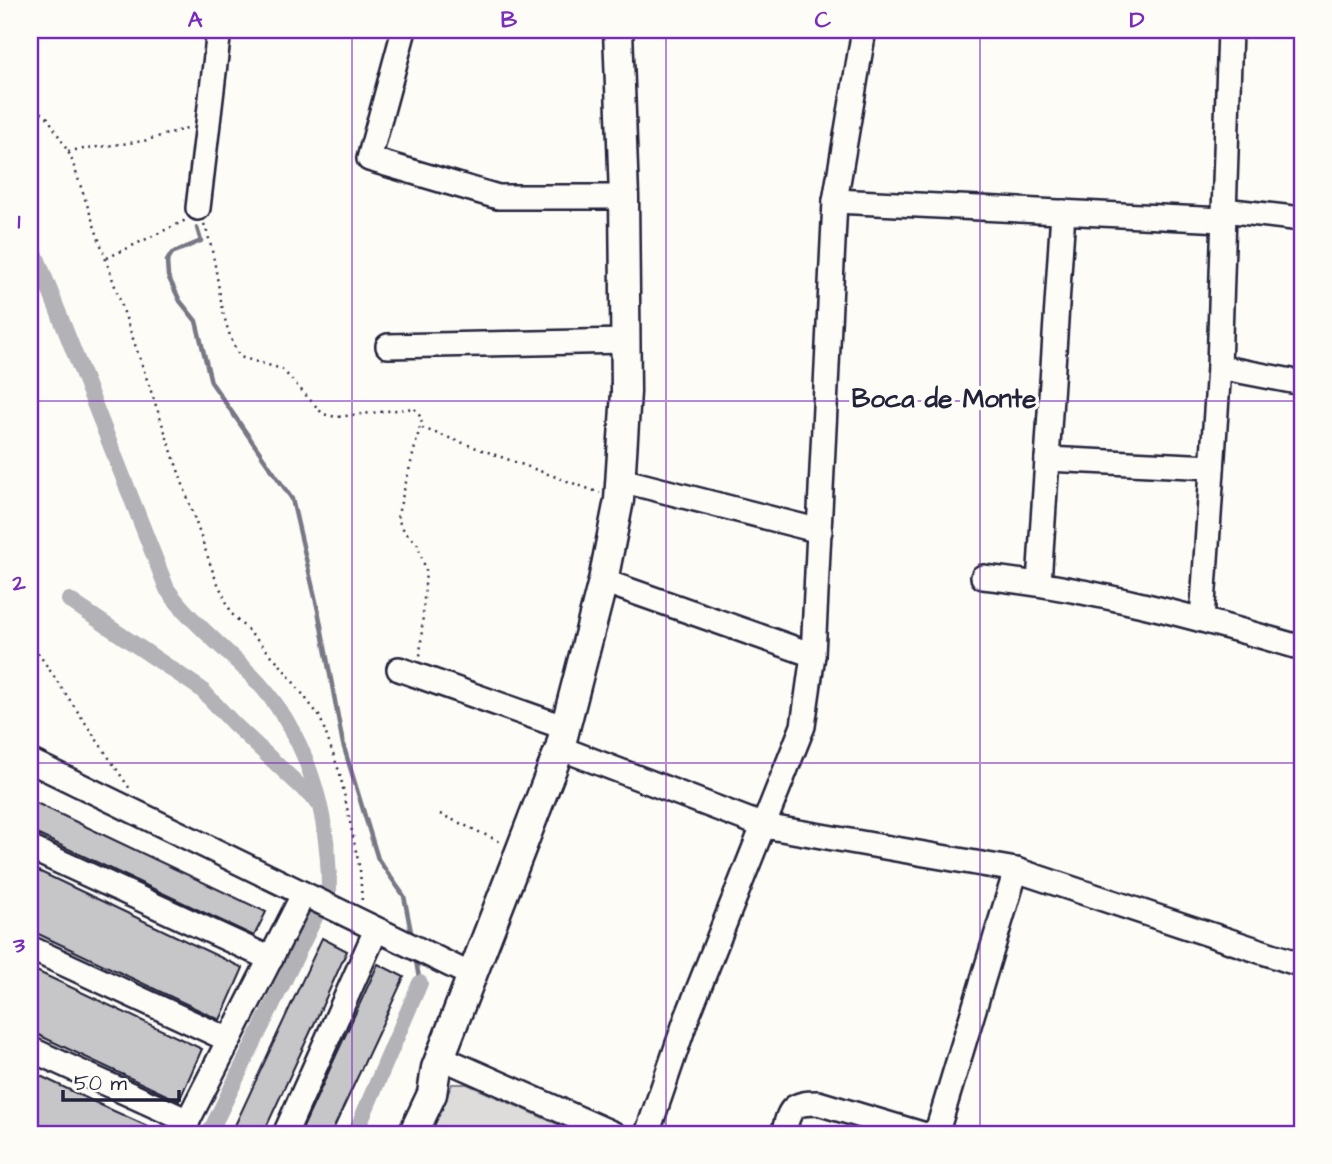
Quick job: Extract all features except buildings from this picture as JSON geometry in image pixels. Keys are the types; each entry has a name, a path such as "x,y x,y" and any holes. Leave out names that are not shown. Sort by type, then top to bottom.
{"main road":[{"path":"413,1134 432,1094 461,970 520,850 563,738 603,581 620,490 625,341 624,197 618,30"},
{"path":"397,1134 418,1090 438,1063"}],"street":[{"path":"198,208 219,30"},
{"path":"404,30 369,159 498,197 624,197"},
{"path":"647,1134 686,1020 803,726 813,655 835,201 864,30"},
{"path":"1202,619 1219,367 1230,30"},
{"path":"835,201 1062,212 1302,219"},
{"path":"1039,583 1062,212"},
{"path":"388,346 625,341"},
{"path":"1219,367 1302,383"},
{"path":"1047,459 1212,467"},
{"path":"620,490 820,531"},
{"path":"984,577 1039,583 1202,619 1302,648"},
{"path":"603,581 813,655"},
{"path":"409,673 764,827 1016,870 1302,965"},
{"path":"30,761 461,970"},
{"path":"30,848 271,959"},
{"path":"929,1134 935,1132 939,1125 1016,870"},
{"path":"30,1049 185,1128 304,895"},
{"path":"285,1134 364,924"},
{"path":"30,948 229,1040"},
{"path":"438,1063 614,1134"},
{"path":"782,1134 789,1111 800,1103 818,1103 922,1134"}],"path":[{"path":"30,104 48,118 68,151 214,575 232,614 278,662 320,717 340,774 360,870 364,924"},
{"path":"68,151 144,141 207,122"},
{"path":"106,258 191,218 198,208"},
{"path":"198,208 208,234 232,345 240,356 282,369 323,414 336,417 414,408 422,419 422,428 397,518 405,532 416,543 426,570 409,673"},
{"path":"422,428 620,490"},
{"path":"30,641 152,821"},
{"path":"440,814 520,850"}],"shaded area":[{"path":"452,1084 467,1084 580,1134 430,1134"}],"waterway":[{"path":"197,228 201,241 172,253 167,261 168,276 180,301 196,321 211,382 292,499 318,610 343,744 378,859 404,896 412,937"},
{"path":"30,240 167,589 196,622 249,673 286,719 310,773 325,830 329,889 209,1134"},
{"path":"69,600 201,689 318,803"},
{"path":"415,956 420,983"},
{"path":"355,1134 420,983"}],"district":[{"name":"Boca de Monte","path":"944,399"}]}
